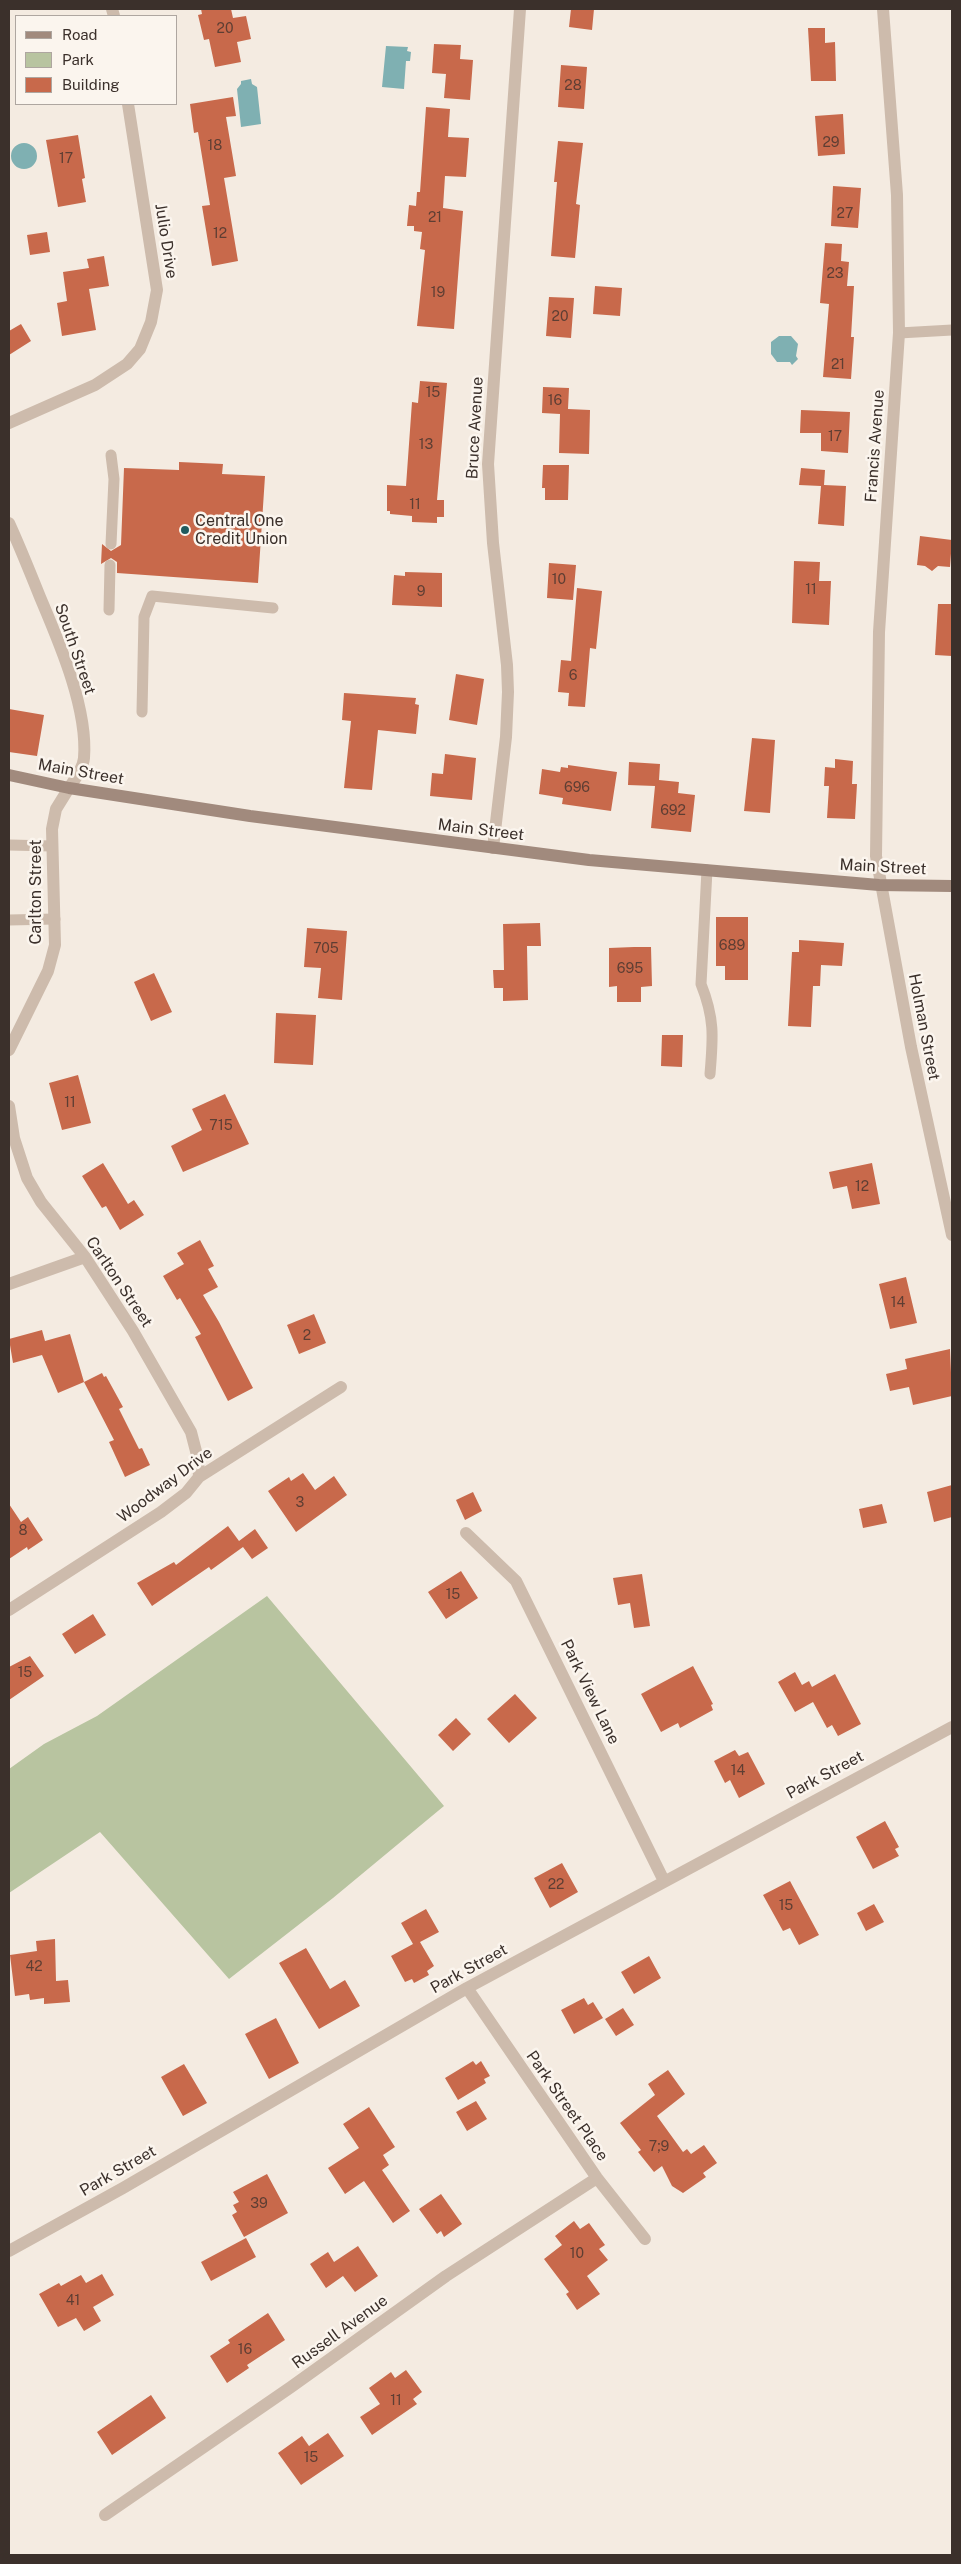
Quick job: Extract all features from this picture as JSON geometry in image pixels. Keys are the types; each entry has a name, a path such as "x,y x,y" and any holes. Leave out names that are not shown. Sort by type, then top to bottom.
{"main road":[{"name":"Main Street","path":"9,775 69,788 250,816 589,860 879,885 952,886"}],"street":[{"name":"Bruce Avenue","path":"493,848 508,692 507,665 493,543 488,464 520,9"},
{"name":"Francis Avenue","path":"879,885 876,856 879,632 899,333 896,195 883,9"},
{"name":"Julio Drive","path":"9,423 94,384 127,364 140,350 151,322 157,290 128,105"},
{"name":"South Street","path":"9,523 55,634 73,685 81,725 84,758 79,773 69,788"},
{"name":"Carlton Street","path":"9,1050 48,970 55,945 52,829 56,809 69,788"},
{"name":"Holman Street","path":"879,885 911,1047 952,1234"},
{"name":"Carlton Street","path":"9,1106 14,1138 27,1178 41,1202 85,1257 133,1331 191,1432 198,1460 199,1477"},
{"path":"9,1284 85,1257"},
{"name":"Woodway Drive","path":"9,1610 160,1512 186,1493 199,1477 341,1387"},
{"name":"Park View Lane","path":"466,1533 516,1581 664,1880"},
{"name":"Park Street","path":"9,2251 123,2188 467,1988 664,1880 952,1727"},
{"name":"Park Street Place","path":"467,1988 597,2178 645,2239"},
{"name":"Russell Avenue","path":"104,2515 291,2387 446,2276 597,2178"}],"lane":[{"path":"899,333 952,330"},
{"path":"110,455 114,479 111,544"},
{"path":"109,610 110,565"},
{"path":"142,712 144,618 152,596 273,608"},
{"path":"9,845 52,846"},
{"path":"707,870 701,984 714,1026 710,1074"},
{"path":"9,920 55,919"}],"green space":[{"path":"267,1596 444,1806 333,1898 229,1979 100,1832 9,1893 9,1769 44,1744 97,1716"}],"water":[{"path":"386,46 408,47 407,51 411,52 410,61 406,61 404,89 382,87"},
{"path":"251,79 252,84 257,87 261,124 241,127 237,89 241,81"},
{"path":"24,143 33,147 37,156 33,165 24,169 15,165 11,156 15,147"},
{"path":"779,336 791,336 798,344 796,356 798,359 792,365 790,362 777,362 771,354 771,342"}],"building":[{"path":"201,9 231,9 233,18 246,16 251,39 237,42 241,62 215,67 209,39 204,40 198,15 202,14"},
{"path":"571,9 594,9 592,30 569,27"},
{"path":"808,28 825,28 825,43 835,42 836,81 811,81"},
{"path":"434,44 461,45 460,59 473,60 470,100 444,98 446,74 432,73"},
{"path":"561,65 587,67 584,109 558,107"},
{"path":"233,97 236,116 226,117 236,176 224,178 238,261 212,266 202,206 210,205 198,132 194,133 190,104"},
{"path":"426,107 450,109 448,137 469,138 466,177 445,176 443,208 463,211 454,329 417,326 425,250 420,249 422,232 414,231 414,226 407,226 409,205 416,206 417,192 420,192"},
{"path":"843,114 845,154 818,156 815,116"},
{"path":"78,135 85,178 82,179 86,202 58,207 46,140"},
{"path":"558,141 583,143 576,204 580,205 575,258 551,256 557,182 554,182"},
{"path":"833,186 861,188 858,228 831,226"},
{"path":"47,232 50,252 30,255 27,235"},
{"path":"825,243 842,244 841,261 849,262 847,286 854,286 851,337 854,337 851,379 823,377 829,304 820,303"},
{"path":"104,256 109,286 89,289 96,330 62,336 57,303 67,301 63,272 89,268 87,259"},
{"path":"595,286 622,288 620,316 593,314"},
{"path":"549,297 574,298 571,338 546,336"},
{"path":"21,324 31,341 9,355 9,331"},
{"path":"420,381 447,383 437,500 444,500 444,517 437,517 437,523 412,522 412,516 390,514 390,511 387,511 387,485 406,486 412,402 418,403"},
{"path":"543,387 569,388 568,409 590,410 589,454 559,453 560,414 542,413"},
{"path":"801,410 850,412 848,453 821,451 821,433 800,433"},
{"path":"179,462 223,464 222,474 265,476 258,583 117,573 117,562 111,558 101,564 102,544 111,551 121,545 124,468 179,470"},
{"path":"543,465 569,465 568,500 545,500 545,488 542,488"},
{"path":"801,468 825,470 824,485 846,486 844,526 818,524 821,486 799,485"},
{"path":"920,536 952,540 950,567 938,566 932,571 925,566 917,565"},
{"path":"794,561 820,562 819,581 831,581 829,625 792,623"},
{"path":"549,563 576,565 573,600 547,598"},
{"path":"405,572 442,573 442,607 392,605 394,575 405,576"},
{"path":"577,588 602,591 596,649 590,648 585,707 568,706 569,693 558,692 561,660 571,661"},
{"path":"938,604 952,604 952,656 935,655"},
{"path":"456,674 484,679 477,725 449,720"},
{"path":"344,693 416,698 415,704 419,705 416,734 378,730 372,790 344,788 351,721 342,720"},
{"path":"9,709 44,715 37,756 9,752"},
{"path":"752,738 775,740 770,813 744,811"},
{"path":"445,754 476,758 472,800 430,796 432,773 443,774"},
{"path":"835,759 853,761 852,784 857,784 855,819 827,818 829,786 824,786 825,767 835,768"},
{"path":"629,762 660,764 659,780 679,782 678,793 695,795 691,832 651,828 655,786 628,785"},
{"path":"568,765 617,772 611,811 562,804 563,798 539,794 542,769 560,772 561,767 568,768"},
{"path":"716,917 748,917 748,980 725,980 725,966 716,966"},
{"path":"540,923 541,946 527,946 528,1000 503,1001 503,988 494,988 493,970 504,970 503,924"},
{"path":"307,928 347,931 342,1000 318,998 321,968 304,967"},
{"path":"799,940 844,943 842,966 821,965 820,986 813,986 811,1027 788,1026 792,952 799,952"},
{"path":"651,947 652,986 641,987 641,1002 617,1002 617,986 609,987 609,948"},
{"path":"154,973 172,1012 151,1021 134,982"},
{"path":"276,1013 316,1015 313,1065 274,1063"},
{"path":"662,1035 683,1035 682,1067 661,1066"},
{"path":"78,1075 91,1123 62,1130 49,1083"},
{"path":"225,1094 249,1144 183,1172 171,1146 202,1130 192,1109"},
{"path":"103,1163 128,1204 134,1200 144,1215 120,1230 106,1206 102,1208 82,1176"},
{"path":"872,1163 880,1204 852,1209 847,1186 833,1189 829,1172"},
{"path":"200,1240 214,1266 208,1269 218,1287 203,1295 253,1388 228,1401 195,1337 201,1334 180,1298 177,1300 163,1276 184,1264 177,1253"},
{"path":"906,1277 917,1323 890,1329 879,1284"},
{"path":"314,1314 326,1343 299,1354 287,1325"},
{"path":"42,1330 45,1341 70,1334 84,1382 58,1393 42,1355 13,1363 9,1339"},
{"path":"950,1349 952,1396 913,1405 909,1387 890,1391 886,1374 907,1369 905,1359"},
{"path":"102,1373 104,1377 106,1376 123,1407 119,1409 139,1449 142,1448 150,1465 125,1477 109,1442 114,1440 84,1382"},
{"path":"303,1473 315,1490 334,1476 347,1495 296,1532 268,1491 289,1477 291,1481"},
{"path":"952,1485 952,1517 934,1522 927,1492"},
{"path":"473,1492 482,1511 465,1520 456,1500"},
{"path":"9,1504 21,1522 28,1517 43,1540 28,1550 27,1547 9,1559"},
{"path":"882,1504 887,1523 863,1528 859,1509"},
{"path":"228,1526 239,1541 255,1529 268,1548 252,1559 243,1547 211,1570 209,1567 152,1606 137,1583 174,1562 176,1565"},
{"path":"461,1571 478,1598 446,1619 428,1592"},
{"path":"642,1574 650,1626 634,1628 630,1603 618,1605 613,1578"},
{"path":"93,1614 106,1635 75,1654 62,1634"},
{"path":"30,1656 44,1676 9,1700 9,1667"},
{"path":"693,1666 713,1704 711,1705 713,1710 680,1728 678,1723 661,1732 641,1694"},
{"path":"795,1672 802,1685 809,1681 812,1687 835,1674 861,1724 838,1736 832,1725 827,1728 813,1702 795,1712 778,1682"},
{"path":"515,1694 537,1718 509,1743 487,1719"},
{"path":"456,1718 471,1734 453,1751 438,1735"},
{"path":"735,1750 739,1756 748,1752 765,1784 739,1798 730,1780 725,1783 714,1761"},
{"path":"885,1821 899,1847 895,1849 899,1856 873,1869 856,1837"},
{"path":"562,1863 578,1892 550,1908 534,1878"},
{"path":"790,1881 819,1935 799,1945 790,1928 783,1931 763,1895"},
{"path":"874,1904 884,1922 866,1931 857,1913"},
{"path":"426,1909 439,1932 420,1942 434,1966 427,1971 429,1975 414,1983 412,1979 405,1982 391,1956 413,1944 401,1923"},
{"path":"55,1939 56,1981 68,1980 70,2002 44,2004 44,1998 30,2000 29,1994 15,1996 10,1955 37,1951 36,1941"},
{"path":"306,1948 330,1989 345,1980 360,2006 319,2029 279,1963"},
{"path":"649,1956 661,1978 634,1994 621,1972"},
{"path":"584,1998 588,2005 593,2002 603,2018 574,2034 561,2010"},
{"path":"623,2008 634,2025 616,2036 605,2019"},
{"path":"276,2018 299,2063 269,2079 245,2034"},
{"path":"473,2061 476,2065 481,2061 490,2076 484,2079 486,2083 458,2100 445,2078"},
{"path":"184,2064 207,2103 183,2116 161,2077"},
{"path":"668,2070 685,2094 657,2116 683,2152 687,2149 691,2154 704,2145 717,2163 703,2173 706,2177 683,2193 672,2186 662,2166 654,2172 638,2152 641,2150 620,2123 655,2095 648,2084"},
{"path":"476,2101 487,2119 467,2131 456,2112"},
{"path":"369,2107 395,2147 383,2155 389,2165 382,2170 410,2211 393,2223 364,2181 345,2194 328,2168 359,2148 343,2124"},
{"path":"267,2174 288,2213 244,2237 232,2215 237,2212 233,2205 239,2202 233,2192"},
{"path":"441,2194 462,2224 444,2237 441,2231 437,2234 419,2209"},
{"path":"574,2221 580,2229 589,2223 605,2245 599,2249 608,2260 587,2276 600,2294 577,2310 566,2294 569,2292 544,2259 562,2245 555,2236"},
{"path":"246,2238 256,2257 211,2281 201,2262"},
{"path":"358,2246 378,2276 355,2292 343,2276 326,2288 310,2264 328,2252 334,2262"},
{"path":"102,2274 114,2295 93,2307 101,2321 84,2331 76,2318 58,2327 39,2294 59,2283 61,2286 81,2275 86,2283"},
{"path":"268,2313 285,2340 247,2365 249,2368 227,2383 210,2356 230,2343 228,2340"},
{"path":"406,2370 422,2392 413,2399 417,2404 372,2435 360,2417 380,2404 369,2388 391,2372 395,2378"},
{"path":"151,2395 166,2418 112,2455 97,2432"},
{"path":"328,2433 344,2456 301,2485 278,2453 302,2436 309,2446"}],"place":[{"name":"Central One Credit Union","path":"185,530"}]}
